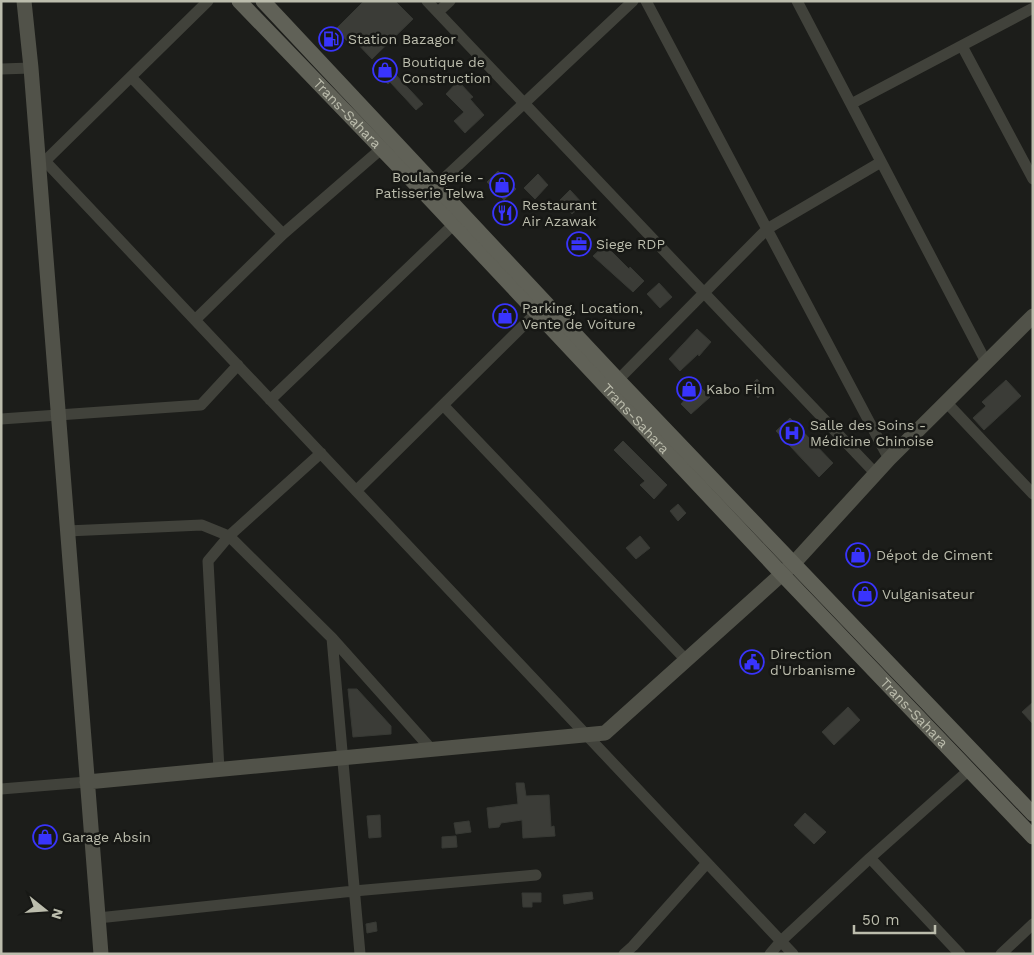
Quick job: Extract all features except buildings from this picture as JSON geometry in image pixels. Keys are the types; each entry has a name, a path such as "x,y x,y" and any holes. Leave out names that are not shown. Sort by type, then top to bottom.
{"main road":[{"name":"Trans-Sahara","path":"239,1 536,313 1033,814"},
{"name":"Trans-Sahara","path":"263,1 618,380 970,770 1033,837"}],"street":[{"path":"24,1 42,164 58,415 101,954"},
{"path":"42,164 208,1"},
{"path":"427,1 876,474"},
{"path":"438,12 450,1"},
{"path":"437,185 634,1"},
{"path":"646,1 889,458"},
{"path":"797,1 986,362"},
{"path":"851,104 1033,8"},
{"path":"962,46 1033,179"},
{"path":"1,69 31,68"},
{"path":"131,77 283,234"},
{"path":"195,320 283,234 393,139"},
{"path":"618,380 767,229 881,162"},
{"path":"42,164 238,365 793,954"},
{"path":"270,400 453,225"},
{"path":"356,490 536,313"},
{"path":"1,789 605,733 687,661 787,568 889,458 1033,316"},
{"path":"1,419 201,404 238,365"},
{"path":"946,402 1033,494"},
{"path":"443,405 687,661"},
{"path":"219,770 208,561 229,536 321,453"},
{"path":"67,531 202,525 229,536 332,638 432,750"},
{"path":"332,638 360,954"},
{"path":"770,954 781,941 870,858 970,770"},
{"path":"870,858 960,954"},
{"path":"624,954 707,863"},
{"path":"98,918 354,891 536,875"},
{"path":"1001,954 1033,924"}],"place":[{"name":"Station Bazagor","path":"331,39"},
{"name":"Boutique de Construction","path":"385,70"},
{"name":"Boulangerie - Patisserie Telwa","path":"502,185"},
{"name":"Restaurant Air Azawak","path":"505,213"},
{"name":"Siege RDP","path":"579,244"},
{"name":"Parking, Location, Vente de Voiture","path":"505,316"},
{"name":"Kabo Film","path":"689,389"},
{"name":"Salle des Soins - Médicine Chinoise","path":"792,433"},
{"name":"Dépot de Ciment","path":"858,555"},
{"name":"Vulganisateur","path":"865,594"},
{"name":"Direction d'Urbanisme","path":"752,662"},
{"name":"Garage Absin","path":"45,837"}]}
